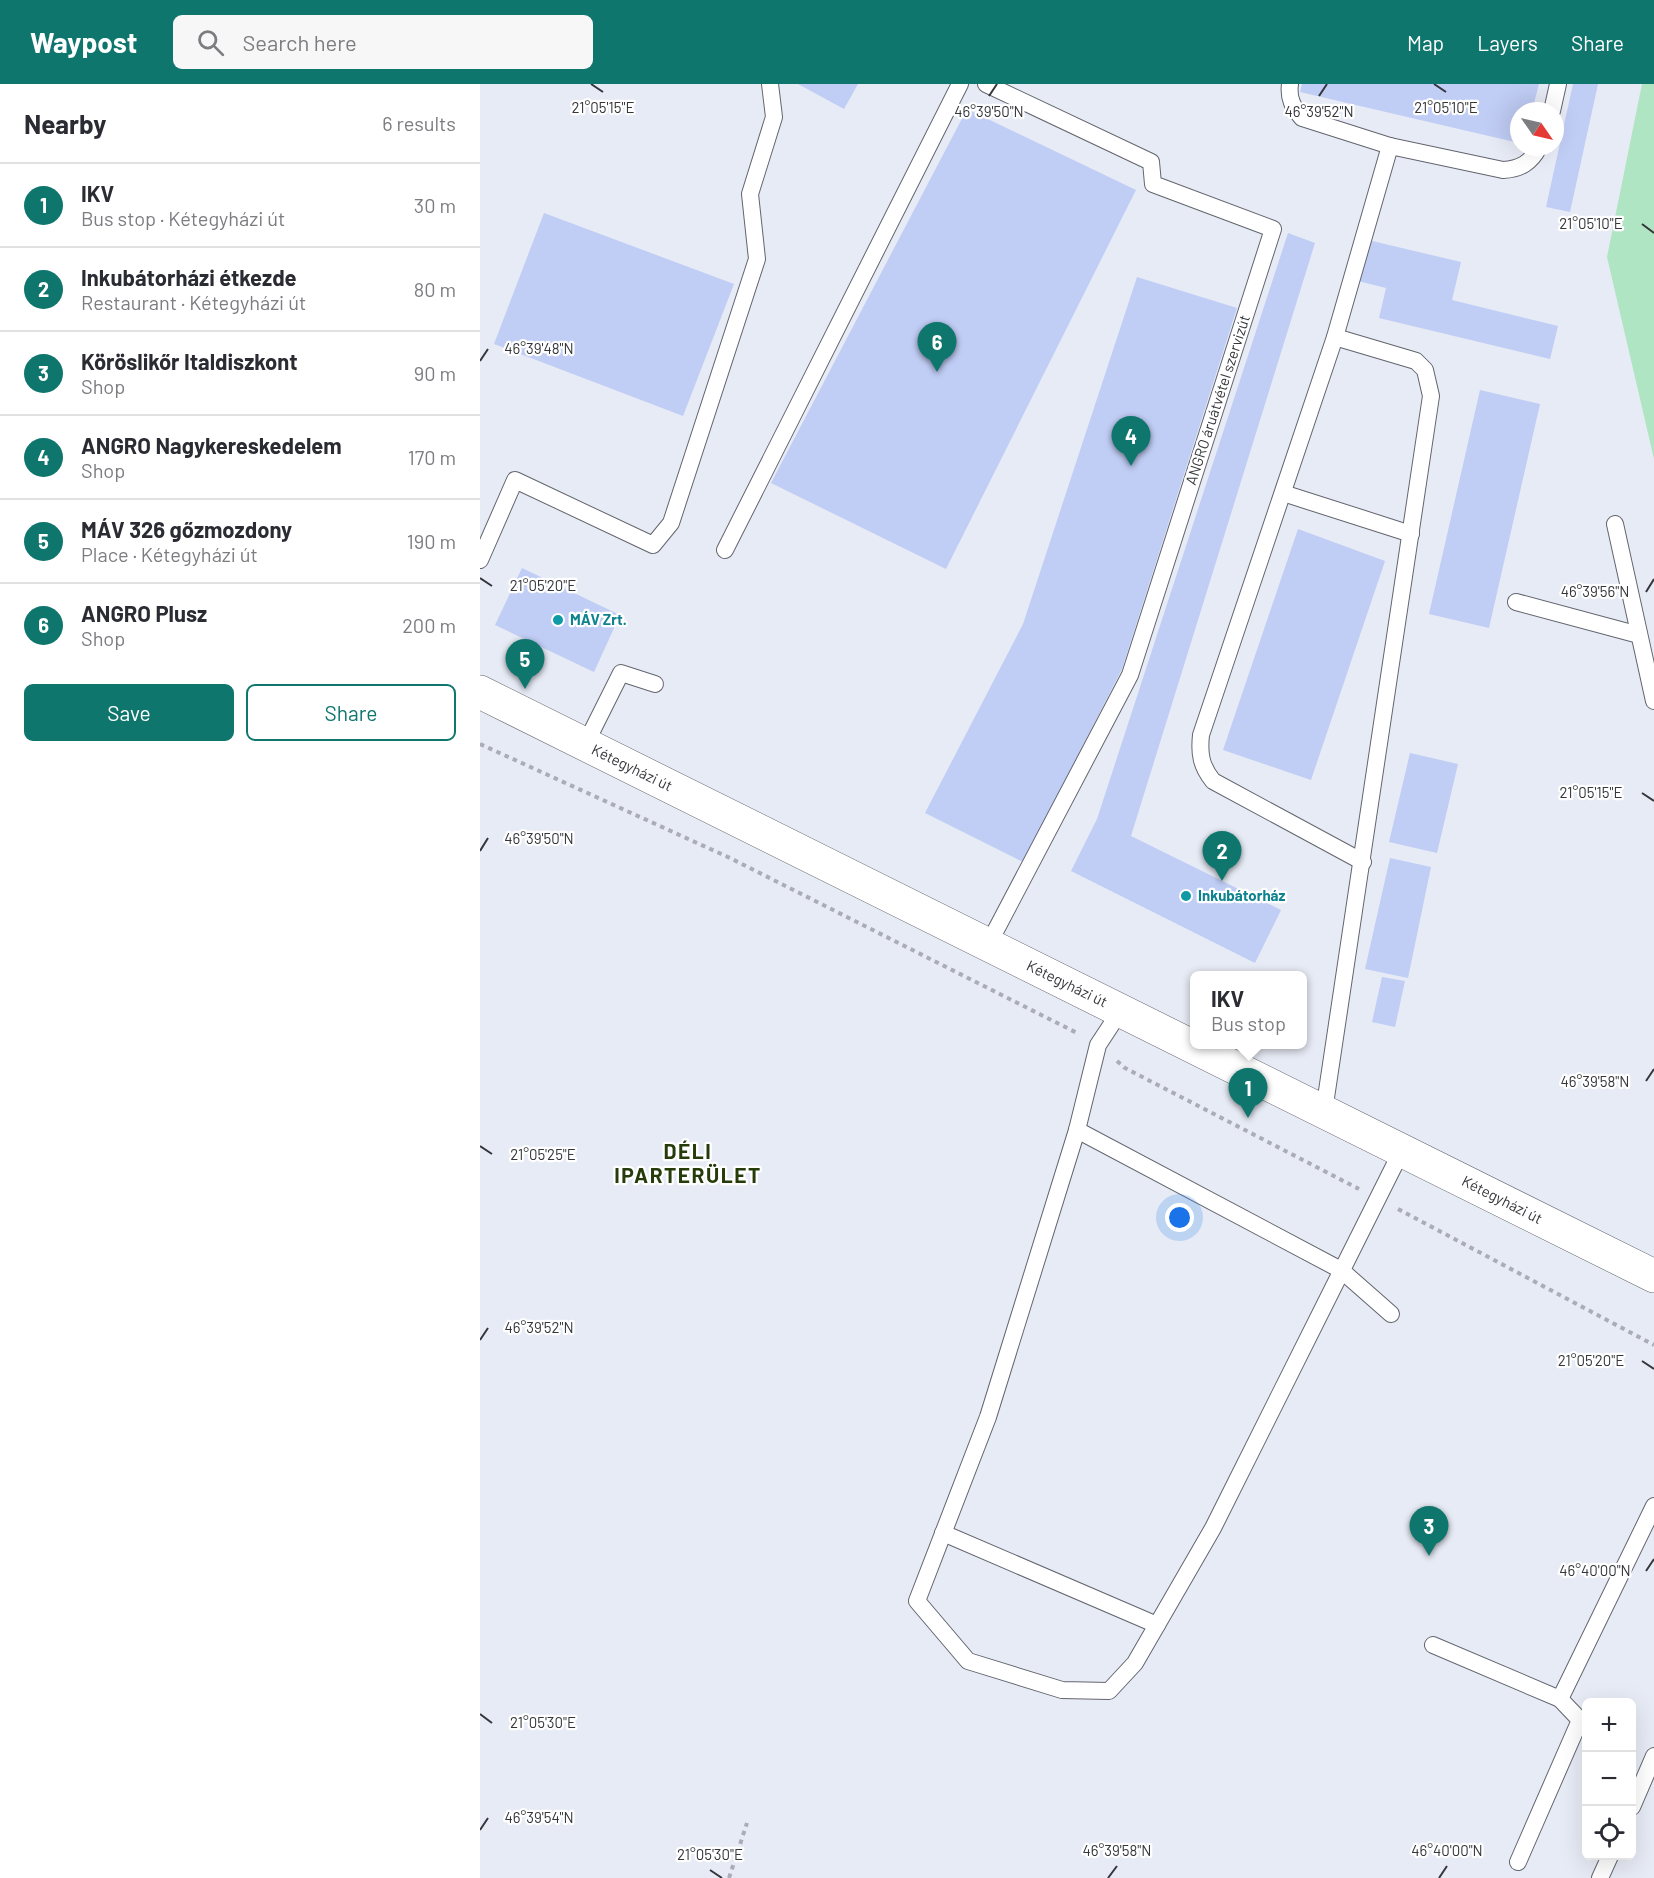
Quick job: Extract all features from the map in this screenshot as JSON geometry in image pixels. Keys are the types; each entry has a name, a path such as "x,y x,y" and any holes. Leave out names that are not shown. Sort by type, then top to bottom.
{"street":[{"name":"Kétegyházi út","path":"480,692 1190,1045"},
{"name":"Kétegyházi út","path":"1199,1049 1654,1276"}],"lane":[{"path":"480,560 515,480 653,545 671,523 757,260 750,194 774,117 770,84"},
{"path":"725,550 960,84"},
{"name":"ANGRO áruátvétel szervizút","path":"986,84 1151,162 1153,184 1273,229 1130,675 988,945"},
{"path":"1290,84 1289,93 1293,108 1302,118 1390,146 1503,170 1515,170 1528,163 1533,156"},
{"path":"1554,102 1557,84"},
{"path":"1363,862 1213,781 1203,769 1200,752 1201,735 1335,337 1390,146"},
{"path":"1324,1111 1431,396 1430,381 1425,370 1416,361 1335,337"},
{"path":"1282,493 1411,534"},
{"path":"1615,524 1654,701"},
{"path":"1516,602 1639,635"},
{"path":"585,745 621,673 655,684"},
{"path":"1120,1010 1098,1045 1077,1130 988,1417 917,1601 968,1661 1062,1689 1109,1691 1136,1663 1213,1528 1402,1150"},
{"path":"1077,1130 1341,1270 1391,1314"},
{"path":"1560,1699 1654,1506"},
{"path":"943,1533 1157,1625"},
{"path":"1433,1645 1560,1699 1580,1720 1518,1862"},
{"path":"1632,1806 1654,1756"},
{"path":"1599,1878 1608,1860"}],"path":[{"path":"480,744 730,858 1098,1045 1125,1068 1654,1345"},
{"path":"729,1878 747,1823"}],"green space":[{"path":"1642,84 1654,84 1654,459 1607,257"}],"building":[{"path":"798,84 858,84 844,109"},
{"path":"1302,84 1539,84 1534,102 1510,102 1510,141 1300,92"},
{"path":"1573,84 1598,84 1570,212 1546,207 1557,156 1564,156 1564,125"},
{"path":"967,109 1136,190 946,569 771,483"},
{"path":"544,213 734,284 683,416 494,344"},
{"path":"1288,233 1315,243 1131,836 1281,910 1255,963 1071,871 1097,819"},
{"path":"1368,240 1461,262 1452,300 1558,326 1550,359 1379,318 1386,288 1358,281"},
{"path":"1137,277 1237,308 1122,669 1023,862 925,813 1023,624"},
{"path":"1480,390 1540,404 1489,628 1429,614"},
{"path":"1298,529 1385,561 1311,780 1223,750"},
{"name":"MÁV Zrt.","path":"522,568 620,615 594,672 495,625"},
{"path":"1410,753 1458,764 1437,853 1389,842"},
{"path":"1390,858 1431,867 1408,978 1365,969"},
{"path":"1382,977 1405,981 1395,1027 1372,1022"}],"place":[{"name":"ANGRO Plusz","path":"937,372"},
{"name":"ANGRO Nagykereskedelem","path":"1131,466"},
{"name":"MÁV Zrt.","path":"558,620"},
{"name":"MÁV 326 gőzmozdony","path":"525,689"},
{"name":"Inkubátorházi étkezde","path":"1222,881"},
{"name":"Inkubátorház","path":"1186,896"},
{"name":"IKV","path":"1248,1118"},
{"name":"Köröslikőr Italdiszkont","path":"1429,1556"}],"district":[{"name":"DÉLI IPARTERÜLET","path":"688,1164"}]}
